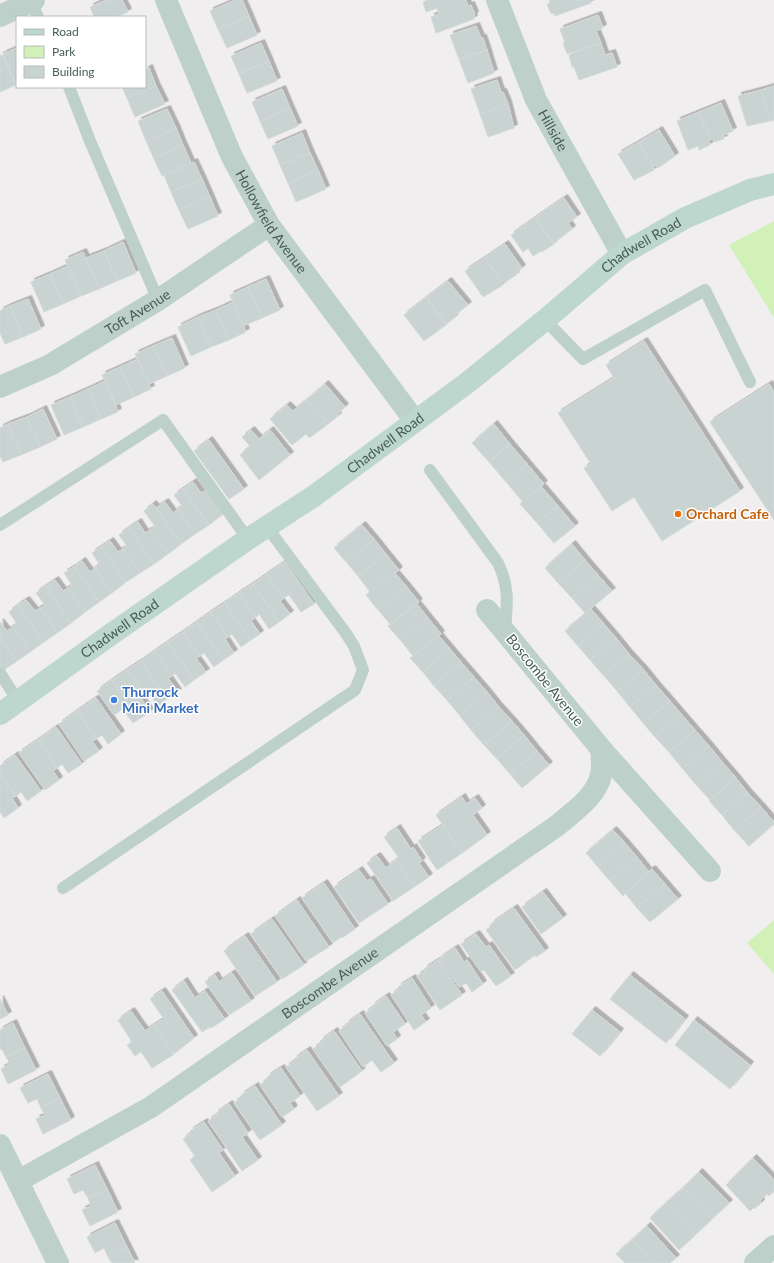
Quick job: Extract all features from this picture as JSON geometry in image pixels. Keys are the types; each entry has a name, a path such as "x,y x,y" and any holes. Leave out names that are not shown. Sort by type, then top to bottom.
{"street":[{"name":"Hollowfield Avenue","path":"166,0 232,157 269,225 415,421"},
{"name":"Hillside","path":"497,0 536,100 622,254"},
{"path":"0,16 34,6"},
{"name":"Chadwell Road","path":"0,714 248,539 314,496 467,383 546,320 622,254 685,218 750,190 774,184"},
{"name":"Toft Avenue","path":"0,387 50,365 158,300 269,225"},
{"name":"Boscombe Avenue","path":"487,610 602,750 710,871"},
{"name":"Boscombe Avenue","path":"18,1181 151,1107 558,825 579,807 593,792 601,775 602,750"},
{"path":"0,1144 58,1263"},
{"path":"755,1263 774,1246"}],"lane":[{"path":"69,88 90,141 158,300"},
{"path":"546,320 582,359 705,290 750,382"},
{"path":"0,526 163,420 248,539"},
{"path":"430,470 498,563 502,571 508,596 505,631"},
{"path":"63,888 355,690 363,670 354,646 267,527"},
{"path":"0,673 18,700"}],"green space":[{"path":"774,221 774,318 729,245"},
{"path":"774,920 774,974 747,943"}],"building":[{"path":"106,0 122,0 128,12 119,16 94,16 90,7"},
{"path":"236,0 242,0 249,16 218,29 210,11"},
{"path":"428,0 466,0 468,6 471,5 475,15 473,16 474,19 436,33 431,17 439,14 437,8 426,12 423,2"},
{"path":"549,0 590,0 591,3 555,16 554,13 551,14 547,4 550,3"},
{"path":"598,15 603,28 596,31 601,43 567,54 560,29"},
{"path":"249,16 257,35 227,48 218,29"},
{"path":"476,26 481,38 483,38 487,50 459,59 450,35"},
{"path":"261,43 269,61 239,74 231,56"},
{"path":"601,43 605,55 612,53 617,67 579,80 574,67 572,67 569,55"},
{"path":"16,48 16,85 3,54"},
{"path":"487,50 494,73 468,83 459,59"},
{"path":"2,55 16,85 0,92 0,56"},
{"path":"269,61 277,81 247,93 239,74"},
{"path":"149,68 156,86 127,98 122,88 146,88 146,70"},
{"path":"497,80 501,92 503,92 508,104 480,114 471,89"},
{"path":"156,86 165,104 135,117 127,98"},
{"path":"774,86 774,120 770,121 761,90"},
{"path":"282,89 290,108 260,121 252,102"},
{"path":"761,90 770,121 747,126 738,96"},
{"path":"721,103 733,131 723,135 724,139 714,142 713,139 710,140 699,112"},
{"path":"508,104 514,128 488,137 480,114"},
{"path":"290,108 298,126 268,139 260,121"},
{"path":"167,109 176,128 146,141 138,121"},
{"path":"699,112 710,140 708,141 710,145 699,150 698,146 688,150 677,121"},
{"path":"176,128 183,145 154,159 146,141"},
{"path":"659,130 675,156 658,168 656,165 654,167 639,142"},
{"path":"302,133 310,153 280,165 272,146"},
{"path":"639,142 654,167 654,170 634,180 618,154"},
{"path":"183,145 191,163 162,176 154,159"},
{"path":"310,153 318,170 288,183 280,165"},
{"path":"194,162 202,179 171,192 164,175"},
{"path":"318,170 326,189 296,202 288,183"},
{"path":"202,179 210,197 179,210 171,192"},
{"path":"210,197 218,216 188,229 179,210"},
{"path":"564,198 577,217 568,223 572,229 554,243 535,218"},
{"path":"535,218 554,244 533,256 528,248 523,252 511,235"},
{"path":"123,242 136,273 117,281 104,251"},
{"path":"505,244 522,268 515,274 516,275 504,283 485,258"},
{"path":"104,251 117,281 99,289 86,258"},
{"path":"83,252 99,289 81,296 65,260"},
{"path":"485,258 503,285 483,297 465,271"},
{"path":"68,266 81,296 63,304 50,274"},
{"path":"50,274 63,304 44,312 31,282"},
{"path":"266,279 280,310 262,318 248,287"},
{"path":"448,281 468,305 448,323 446,323 426,298"},
{"path":"248,287 262,318 243,326 230,295"},
{"path":"426,298 446,325 424,341 404,315"},
{"path":"28,299 41,329 23,337 10,306"},
{"path":"233,302 246,332 229,340 216,310"},
{"path":"10,306 23,337 5,344 0,333 0,311"},
{"path":"216,310 229,340 211,347 198,317"},
{"path":"198,317 211,347 191,356 178,327"},
{"path":"172,338 185,368 167,376 153,346"},
{"path":"644,341 740,491 662,541 634,497 612,511 584,468 591,464 558,413 614,378 606,365"},
{"path":"153,346 167,376 149,384 135,354"},
{"path":"138,359 151,389 134,397 120,367"},
{"path":"120,367 134,397 116,405 102,375"},
{"path":"105,381 118,412 101,419 88,389"},
{"path":"325,384 345,407 337,414 338,416 329,423 328,421 327,423 307,400"},
{"path":"769,384 774,392 774,520 710,422"},
{"path":"88,389 101,419 83,427 70,397"},
{"path":"70,397 83,427 64,435 51,405"},
{"path":"307,400 327,423 327,425 309,438 306,434 292,445 270,419 287,405 293,411"},
{"path":"43,409 57,439 40,447 27,417"},
{"path":"27,417 40,447 21,455 8,424"},
{"path":"8,424 21,455 3,462 0,456 0,428"},
{"path":"494,424 510,444 489,462 472,443"},
{"path":"251,430 259,439 270,430 290,455 259,480 240,455 250,446 242,437"},
{"path":"209,440 244,489 229,499 194,451"},
{"path":"510,444 527,464 506,482 489,462"},
{"path":"527,464 544,484 523,502 506,482"},
{"path":"193,482 201,493 206,490 223,514 209,525 183,489"},
{"path":"541,486 558,506 537,523 520,504"},
{"path":"183,489 209,525 195,534 178,509 182,506 174,495"},
{"path":"165,502 173,513 178,509 195,534 181,544 156,508"},
{"path":"153,504 181,544 168,554 150,530 155,526 144,511"},
{"path":"558,506 575,526 554,543 537,523"},
{"path":"138,522 145,533 150,530 168,554 154,564 129,528"},
{"path":"362,525 374,539 346,562 334,548"},
{"path":"129,528 154,564 140,573 123,549 127,546 119,535"},
{"path":"374,539 386,554 358,576 346,562"},
{"path":"110,541 118,552 123,549 140,573 126,582 101,547"},
{"path":"572,544 585,560 558,583 545,568"},
{"path":"101,547 126,582 112,593 95,568 100,565 92,553"},
{"path":"386,554 399,570 396,573 394,572 370,592 358,576"},
{"path":"585,560 598,575 572,598 558,583"},
{"path":"82,561 90,572 95,568 112,593 99,602 74,567"},
{"path":"285,562 314,604 301,612 289,595 284,598 267,574"},
{"path":"74,567 99,602 85,612 68,588 72,585 64,573"},
{"path":"394,572 406,586 378,610 366,595"},
{"path":"267,574 284,598 280,601 290,614 279,622 253,584"},
{"path":"598,575 612,591 585,613 572,598"},
{"path":"55,580 63,591 68,588 85,612 71,623 46,586"},
{"path":"253,584 279,622 269,629 259,614 256,617 239,593"},
{"path":"46,586 71,623 57,633 40,608 45,605 36,593"},
{"path":"406,586 419,602 391,625 378,610"},
{"path":"239,593 256,617 251,621 260,634 251,640 225,603"},
{"path":"26,600 35,611 40,608 57,633 44,642 18,605"},
{"path":"225,603 251,640 241,647 232,634 228,637 211,612"},
{"path":"416,603 428,618 401,641 388,626"},
{"path":"18,605 44,642 30,652 13,627 17,624 9,612"},
{"path":"591,609 604,624 578,646 565,631"},
{"path":"211,612 228,637 225,639 234,653 223,660 197,622"},
{"path":"428,618 441,634 413,656 401,641"},
{"path":"0,622 7,631 13,627 30,652 17,661 0,637"},
{"path":"197,622 223,660 214,667 204,653 200,656 183,632"},
{"path":"604,624 616,638 590,660 578,646"},
{"path":"183,632 200,656 196,658 206,672 194,680 168,642"},
{"path":"438,635 450,649 423,672 410,658"},
{"path":"0,637 17,661 1,672 0,670"},
{"path":"616,638 629,654 604,676 590,660"},
{"path":"168,642 194,680 185,687 175,673 172,676 155,651"},
{"path":"450,649 461,662 434,686 423,672"},
{"path":"155,651 172,676 168,678 178,692 167,699 141,661"},
{"path":"629,654 643,669 617,691 604,676"},
{"path":"141,661 167,699 158,706 148,692 144,694 127,670"},
{"path":"461,662 474,677 447,700 434,686"},
{"path":"643,669 656,685 630,707 617,691"},
{"path":"127,670 144,694 140,697 150,712 139,719 112,680"},
{"path":"474,677 487,692 460,716 447,700"},
{"name":"Thurrock Mini Market","path":"112,680 139,719 133,723 123,709 114,715 97,691"},
{"path":"656,685 670,701 643,723 630,707"},
{"path":"487,692 499,707 471,730 460,716"},
{"path":"96,698 121,734 108,744 102,735 96,739 77,711"},
{"path":"670,701 682,715 655,737 643,723"},
{"path":"499,707 512,721 484,745 471,730"},
{"path":"77,711 96,739 92,741 99,751 84,761 59,724"},
{"path":"682,715 695,730 669,752 655,737"},
{"path":"512,721 524,735 497,759 484,745"},
{"path":"56,727 82,764 68,773 62,764 57,768 38,740"},
{"path":"695,730 709,746 682,768 669,752"},
{"path":"524,735 537,751 510,774 497,759"},
{"path":"38,740 57,768 53,771 59,780 45,790 19,753"},
{"path":"709,746 723,763 697,786 682,768"},
{"path":"537,751 549,765 522,788 510,774"},
{"path":"15,755 41,791 27,801 21,792 16,796 0,773 0,766"},
{"path":"723,763 736,778 710,800 697,786"},
{"path":"0,773 16,796 12,798 18,808 4,818 0,812"},
{"path":"736,778 748,793 722,815 709,801"},
{"path":"748,793 761,807 734,830 722,815"},
{"path":"462,797 466,804 475,798 482,808 473,815 487,835 462,853 436,815"},
{"path":"761,807 774,822 774,824 749,846 734,830"},
{"path":"443,825 462,853 437,870 418,841"},
{"path":"397,828 411,849 413,847 422,861 419,863 429,877 414,887 396,860 399,858 384,837"},
{"path":"613,830 625,843 598,867 586,853"},
{"path":"625,843 637,857 610,881 598,867"},
{"path":"377,856 386,868 396,860 414,887 393,901 367,863"},
{"path":"637,857 649,872 623,896 610,881"},
{"path":"652,869 665,884 637,908 625,893"},
{"path":"359,870 367,881 371,879 388,904 359,923 334,887"},
{"path":"324,883 355,929 333,943 302,898"},
{"path":"665,884 678,899 650,922 637,908"},
{"path":"543,892 563,918 541,934 522,907"},
{"path":"297,900 329,947 306,961 275,916"},
{"path":"514,908 545,951 536,957 535,955 515,970 486,930 492,926 491,924"},
{"path":"272,919 304,965 282,979 251,934"},
{"path":"476,934 486,947 489,945 511,976 496,986 484,970 481,972 461,944"},
{"path":"245,936 277,982 255,996 224,951"},
{"path":"455,948 464,962 467,960 483,984 472,992 466,983 459,987 439,959"},
{"path":"438,960 462,995 440,1010 417,976 425,971 424,969"},
{"path":"232,973 251,1001 229,1015 205,982 215,975 219,982"},
{"path":"630,975 685,1019 666,1043 610,999"},
{"path":"412,978 431,1008 421,1015 426,1022 414,1030 391,995 399,989 398,987"},
{"path":"184,981 195,998 205,991 225,1019 202,1032 172,990"},
{"path":"162,991 194,1038 175,1053 173,1053 154,1025 164,1019 150,999"},
{"path":"386,996 405,1024 393,1032 397,1039 387,1046 365,1013"},
{"path":"0,999 8,1015 0,1019"},
{"path":"592,1010 620,1032 600,1056 572,1034"},
{"path":"131,1011 145,1031 154,1025 173,1055 152,1068 141,1052 135,1056 127,1045 132,1042 118,1020"},
{"path":"360,1014 394,1063 381,1072 372,1060 363,1067 339,1031"},
{"path":"694,1020 750,1065 730,1089 675,1045"},
{"path":"13,1023 25,1048 6,1057 2,1049 0,1049 0,1030"},
{"path":"334,1031 362,1071 340,1087 313,1049 322,1043 320,1041"},
{"path":"25,1048 36,1070 8,1084 1,1069 10,1064 6,1057"},
{"path":"307,1050 339,1096 317,1111 286,1067"},
{"path":"281,1068 300,1096 290,1103 294,1109 282,1117 260,1085 268,1079 267,1077"},
{"path":"48,1074 60,1098 41,1108 37,1099 28,1103 20,1088"},
{"path":"255,1086 282,1125 260,1140 234,1103 243,1097 241,1095"},
{"path":"60,1098 71,1120 43,1134 36,1119 45,1115 41,1108"},
{"path":"229,1104 248,1133 242,1137 258,1160 242,1171 208,1121"},
{"path":"204,1122 223,1150 219,1153 235,1176 212,1192 190,1160 195,1156 183,1139 191,1133 190,1131"},
{"path":"753,1158 774,1180 774,1191 769,1196 767,1194 760,1201 761,1203 750,1211 726,1185"},
{"path":"95,1165 107,1189 88,1198 83,1190 74,1194 67,1179"},
{"path":"699,1172 729,1203 712,1219 683,1188"},
{"path":"683,1188 712,1219 695,1235 666,1203"},
{"path":"107,1189 118,1212 90,1226 82,1210 91,1206 88,1198"},
{"path":"666,1203 695,1235 679,1250 650,1218"},
{"path":"115,1223 127,1247 108,1257 104,1248 95,1253 87,1237"},
{"path":"647,1226 676,1258 670,1263 653,1263 632,1240"},
{"path":"632,1240 653,1263 625,1263 616,1254"},
{"path":"127,1247 135,1263 112,1263 108,1257"}],"place":[{"name":"Orchard Cafe","path":"678,514"},
{"name":"Thurrock Mini Market","path":"114,700"}]}
